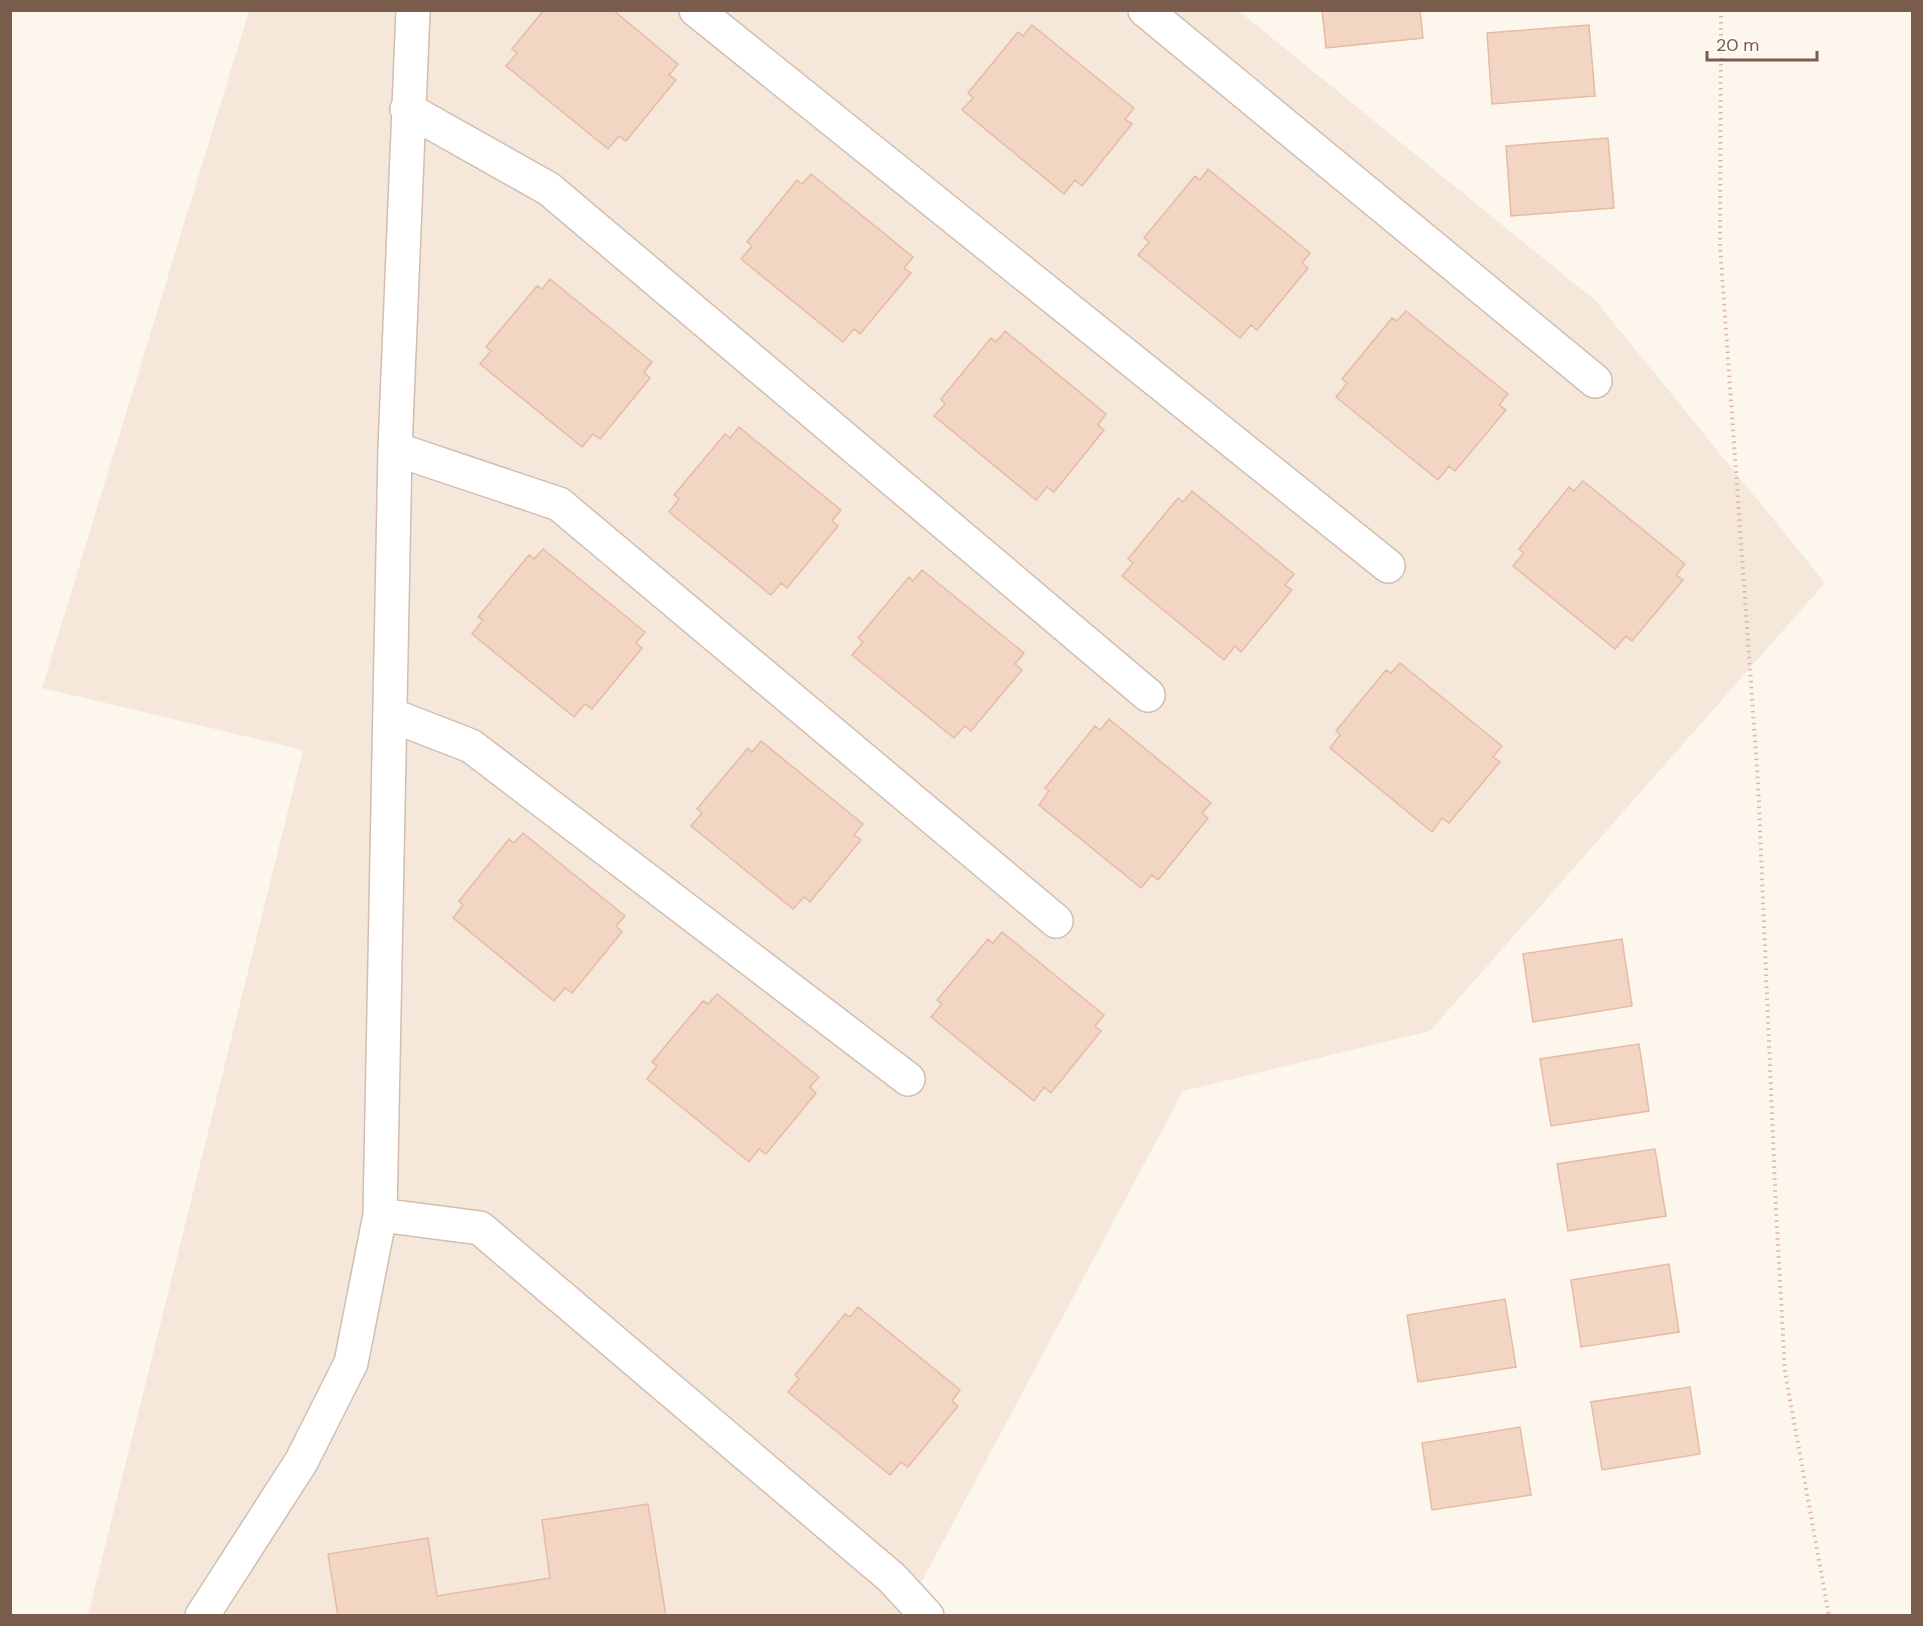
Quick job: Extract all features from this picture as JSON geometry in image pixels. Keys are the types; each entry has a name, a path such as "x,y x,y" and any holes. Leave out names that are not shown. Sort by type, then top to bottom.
{"street":[{"path":"202,1616 301,1462 351,1363 380,1215 395,449 407,109 413,10"},
{"path":"696,10 1388,566"},
{"path":"1145,10 1595,381"},
{"path":"407,109 549,189 1148,695"},
{"path":"395,449 559,504 1056,921"},
{"path":"391,715 471,746 908,1079"},
{"path":"380,1215 480,1228 892,1578 927,1616"}],"path":[{"path":"1721,10 1720,246 1758,782 1785,1372 1829,1616"}],"shaded area":[{"path":"249,11 1239,11 1596,301 1825,583 1430,1031 1183,1091 904,1615 88,1615 303,750 42,688"}],"building":[{"path":"544,10 613,10 678,64 669,75 676,80 626,141 619,136 608,149 506,66 517,53 512,49"},
{"path":"1322,10 1420,10 1423,38 1326,48"},
{"path":"1032,25 1134,108 1125,119 1132,124 1082,186 1075,180 1064,194 962,110 973,98 968,93 1018,32 1023,36"},
{"path":"1589,25 1595,96 1492,104 1487,33"},
{"path":"1608,138 1614,208 1511,216 1506,146"},
{"path":"1208,169 1310,253 1302,263 1308,268 1257,330 1251,325 1240,338 1138,255 1149,242 1144,238 1195,176 1200,180"},
{"path":"811,174 913,257 904,268 911,273 860,334 854,329 843,342 741,259 752,246 747,242 797,180 802,184"},
{"path":"550,279 652,362 644,372 650,378 600,439 593,434 582,447 480,364 491,351 486,347 537,286 542,289"},
{"path":"1406,311 1508,394 1499,405 1506,410 1455,471 1449,466 1438,480 1336,397 1347,383 1342,379 1392,318 1397,321"},
{"path":"1005,331 1106,414 1098,425 1104,430 1054,492 1047,487 1036,500 934,416 945,404 941,399 991,338 996,342"},
{"path":"739,427 841,510 832,521 838,526 787,588 781,583 771,595 669,512 679,499 674,495 725,434 730,438"},
{"path":"1583,481 1685,564 1676,575 1683,580 1632,641 1626,636 1615,649 1513,566 1524,553 1519,549 1569,487 1574,491"},
{"path":"1192,491 1294,574 1285,585 1292,590 1241,652 1235,646 1224,660 1122,576 1133,563 1128,559 1178,498 1183,502"},
{"path":"543,549 645,632 636,643 642,648 592,709 585,704 574,717 472,634 483,620 478,617 529,555 534,559"},
{"path":"922,570 1024,653 1015,664 1022,670 971,731 965,726 954,738 852,655 863,642 858,638 909,577 913,581"},
{"path":"1400,663 1502,746 1493,757 1500,762 1449,823 1442,818 1432,832 1330,748 1340,735 1336,731 1386,670 1391,673"},
{"path":"1109,719 1211,803 1202,813 1208,818 1158,880 1152,875 1141,888 1039,805 1049,791 1045,788 1095,726 1100,730"},
{"path":"761,741 863,824 854,835 861,840 810,902 804,897 793,909 691,826 702,813 697,809 748,748 752,752"},
{"path":"523,833 625,916 616,926 622,932 572,993 565,988 554,1001 453,918 463,905 459,901 509,839 514,843"},
{"path":"1002,932 1104,1015 1095,1026 1101,1031 1051,1093 1044,1087 1034,1101 931,1017 942,1004 937,1000 988,939 993,943"},
{"path":"1622,939 1632,1006 1533,1022 1523,954"},
{"path":"717,994 819,1077 810,1087 816,1093 766,1154 759,1149 749,1162 647,1079 657,1066 652,1062 703,1001 708,1004"},
{"path":"1639,1044 1649,1111 1551,1126 1540,1059"},
{"path":"1655,1149 1666,1216 1568,1231 1557,1164"},
{"path":"1669,1264 1679,1332 1581,1347 1571,1280"},
{"path":"1505,1299 1516,1367 1418,1382 1407,1315"},
{"path":"858,1307 960,1390 952,1401 958,1406 908,1467 901,1462 890,1475 788,1392 799,1379 795,1375 845,1314 850,1317"},
{"path":"1690,1387 1700,1454 1602,1470 1591,1402"},
{"path":"1520,1427 1531,1495 1432,1510 1422,1443"},
{"path":"648,1504 666,1616 338,1616 328,1554 428,1538 437,1596 550,1578 542,1520"}]}
